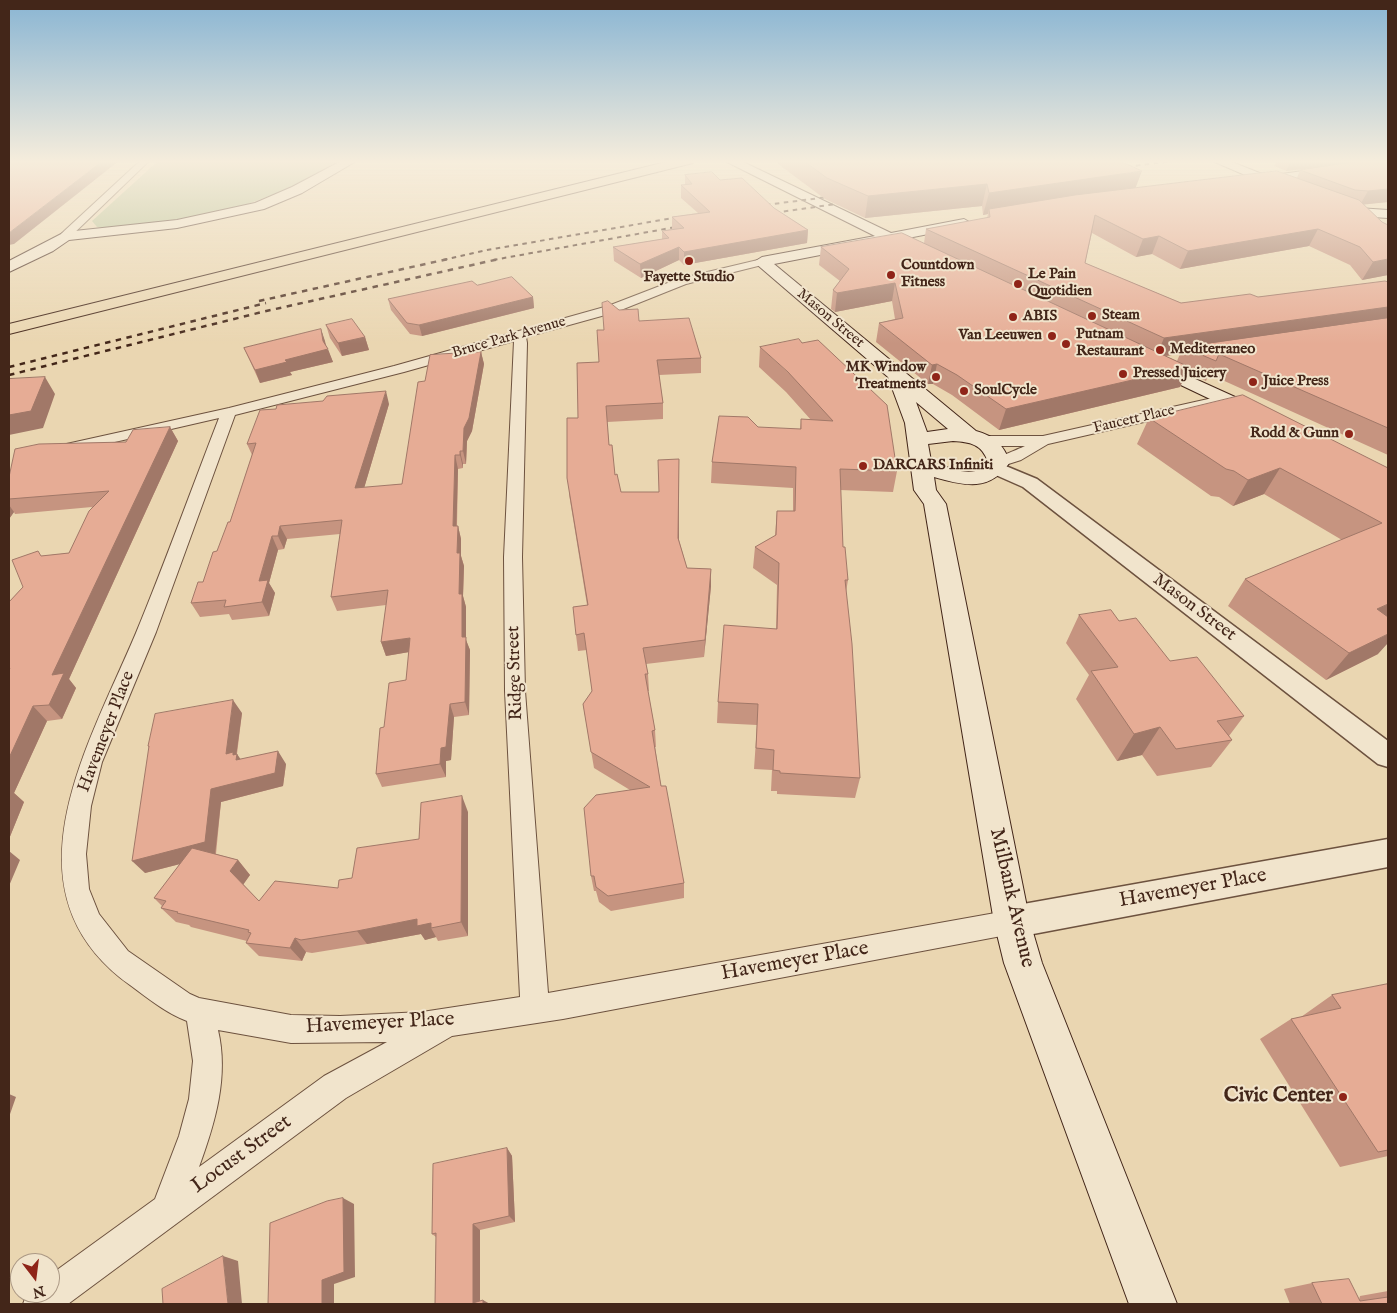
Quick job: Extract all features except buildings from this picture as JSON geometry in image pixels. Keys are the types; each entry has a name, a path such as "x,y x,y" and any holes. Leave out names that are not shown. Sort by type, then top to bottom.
{"highway":[{"path":"9,329 442,221"}],"main road":[{"path":"9,267 48,248 65,236 169,226 191,221"},
{"path":"855,221 935,260"},
{"name":"Bruce Park Avenue","path":"762,262 974,221"},
{"name":"Mason Street","path":"762,262 897,377 916,390 976,439 994,450 998,465"},
{"path":"1134,355 1278,424"},
{"name":"Mason Street","path":"897,377 911,410 922,465"},
{"path":"918,440 936,435 954,434 976,439"},
{"path":"922,465 955,477 972,478 989,474 998,465"},
{"name":"Milbank Avenue","path":"922,465 925,490 935,504 1012,922 1023,963 1153,1304"},
{"path":"935,504 972,478"}],"street":[{"path":"65,236 81,221"},
{"path":"1372,221 1376,226"},
{"name":"Bruce Park Avenue","path":"57,450 230,412 519,336 612,309 682,281 762,262"},
{"name":"Ridge Street","path":"519,336 521,343 513,556 515,681 535,1010"},
{"path":"1151,364 1174,360"},
{"name":"Faucett Place","path":"976,439 1043,441 1226,399"},
{"name":"Havemeyer Place","path":"230,412 146,632 91,762 79,806 74,854 76,889 90,923 118,960 190,1009 290,1029 340,1030 422,1026 535,1010 1388,854"},
{"name":"Faucett Place","path":"998,465 1043,441"},
{"name":"Mason Street","path":"998,465 1030,483 1388,756"},
{"path":"168,1208 193,1139 204,1095 208,1061 206,1038 190,1009"},
{"name":"Locust Street","path":"40,1304 335,1087 454,1021"}],"green space":[{"path":"92,221 172,221 108,228 97,227"}],"railway":[{"path":"443,260 487,250 654,221"},
{"path":"493,260 687,225"},
{"path":"259,301 448,259"},
{"path":"9,375 262,312 499,259"},
{"path":"9,367 266,303"}],"place":[{"name":"Fayette Studio","path":"689,261"},
{"name":"Countdown Fitness","path":"891,275"},
{"name":"Le Pain Quotidien","path":"1018,284"},
{"name":"Steam","path":"1092,316"},
{"name":"ABIS","path":"1013,317"},
{"name":"Van Leeuwen","path":"1052,336"},
{"name":"Putnam Restaurant","path":"1066,344"},
{"name":"Mediterraneo","path":"1160,350"},
{"name":"Pressed Juicery","path":"1123,374"},
{"name":"MK Window Treatments","path":"936,377"},
{"name":"Juice Press","path":"1253,382"},
{"name":"SoulCycle","path":"964,391"},
{"name":"Rodd & Gunn","path":"1349,434"},
{"name":"DARCARS Infiniti","path":"863,466"},
{"name":"Civic Center","path":"1343,1097"}]}
